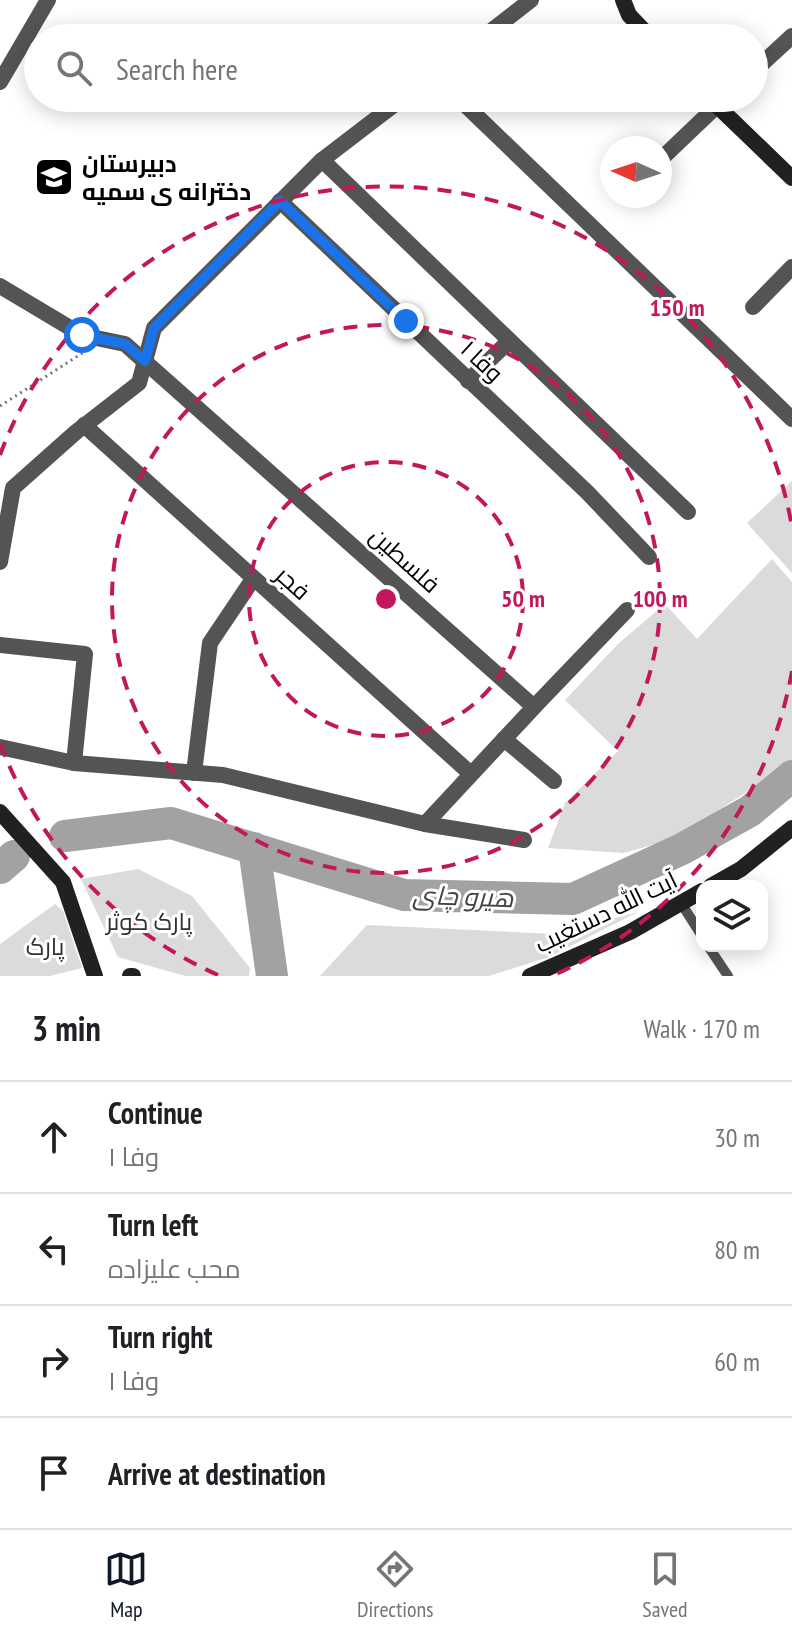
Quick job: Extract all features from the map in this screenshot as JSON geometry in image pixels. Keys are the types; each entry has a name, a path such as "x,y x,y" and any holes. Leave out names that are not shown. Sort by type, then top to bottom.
{"main road":[{"path":"623,0 629,15 638,24"},
{"path":"728,112 792,178"},
{"path":"0,812 63,882 95,976"},
{"name":"آیت الله دستغیب","path":"722,880 741,869 792,828"},
{"name":"آیت الله دستغیب","path":"530,976 561,970 696,894"}],"street":[{"path":"500,24 531,0"},
{"path":"30,24 40,4"},
{"path":"0,82 24,35"},
{"path":"768,58 792,36"},
{"path":"0,562 13,488 84,425 139,383 154,328 322,160 385,112"},
{"path":"473,112 792,419"},
{"path":"672,148 706,112"},
{"path":"322,160 688,512"},
{"name":"وفا ۱","path":"280,201 587,492 649,557"},
{"path":"753,307 792,267"},
{"path":"0,286 82,335 105,339"},
{"name":"فلسطین","path":"105,339 125,344 145,361 534,707"},
{"path":"468,381 508,342"},
{"name":"فجر","path":"84,425 471,774"},
{"path":"194,773 210,643 253,579"},
{"path":"425,824 627,610"},
{"path":"0,645 85,654 74,763"},
{"path":"504,739 554,781"},
{"path":"0,747 74,763 223,775 425,824 524,840"}],"lane":[{"path":"681,903 696,927"},
{"path":"712,952 728,976"}],"path":[{"path":"0,406 105,339"}],"green space":[{"path":"792,481 792,573 747,523"},
{"path":"772,559 792,582 792,763 673,839 624,853 548,848 565,803 618,751 565,700 619,643 665,604 697,639"},
{"name":"پارک کوثر","path":"138,869 192,896 250,968 249,976 185,976 118,957 81,879"},
{"name":"پارک","path":"55,904 63,911 82,968 50,976 0,976 0,944"},
{"path":"638,912 549,957 489,976 320,976 367,925 556,934"}],"waterway":[{"name":"هیرو چای","path":"65,836 171,823 404,895 573,899 682,849 750,811 792,776"},
{"path":"254,848 272,976"},
{"name":"هیرو چای","path":"0,868 14,856"}],"place":[{"name":"دبیرستان دخترانه ی سمیه","path":"54,177"}],"route":[{"path":"82,335 125,344 145,361 154,328 280,201 406,321"}]}
